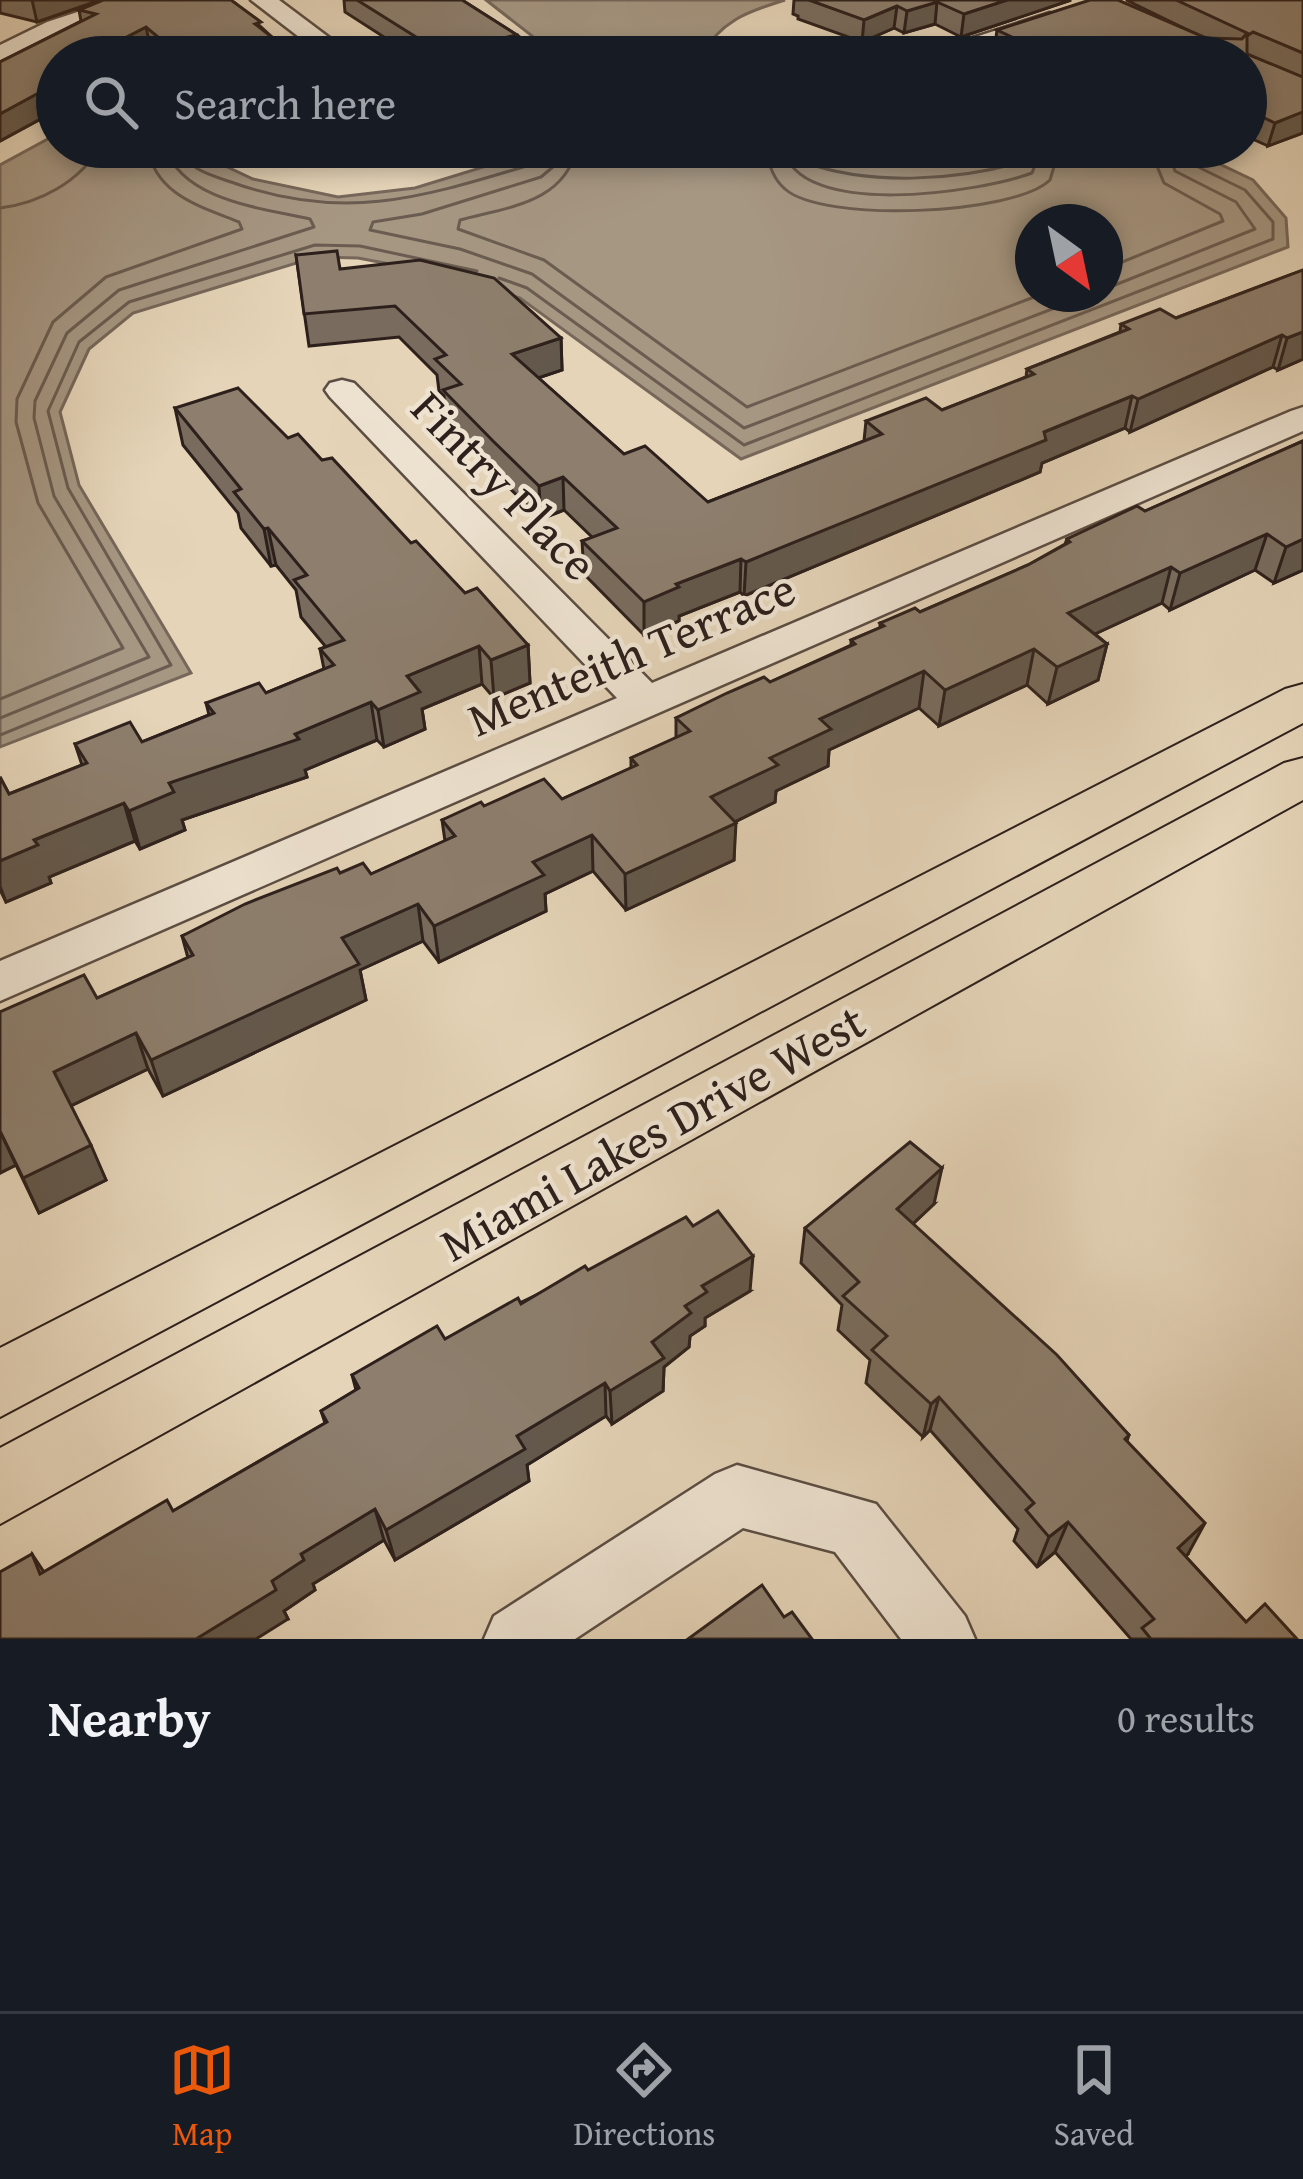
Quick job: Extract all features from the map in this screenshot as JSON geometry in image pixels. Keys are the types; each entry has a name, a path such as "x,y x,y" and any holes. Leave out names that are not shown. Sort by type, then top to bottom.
{"main road":[{"name":"Miami Lakes Drive West","path":"0,1384 1303,701"},
{"name":"Miami Lakes Drive West","path":"0,1488 1303,776"}],"street":[{"path":"4,50 139,0"},
{"path":"262,0 313,36"},
{"path":"1005,36 1084,10"},
{"name":"Fintry Place","path":"342,390 646,702"},
{"name":"Menteith Terrace","path":"0,982 1303,418"},
{"path":"517,1639 737,1496 854,1526 942,1639"}],"water":[{"path":"486,0 785,0 736,20 716,36 532,36"},
{"path":"36,145 36,168 230,168 253,179 338,197 415,188 480,168 1228,168 1253,180 1286,218 1288,247 1123,311 1123,204 1015,204 1015,312 1120,312 741,459 520,298 453,276 358,258 316,257 133,313 89,349 60,412 79,485 191,673 0,747 0,165"}],"building":[{"path":"103,0 231,0 261,22 255,24 270,36 157,36 146,27 129,36 52,36 96,14 79,10"},
{"path":"357,0 462,0 517,35 512,36 414,36"},
{"path":"809,0 1007,0 964,14 937,2 907,11 897,6 864,20"},
{"path":"1090,0 1118,0 1201,36 1010,36 997,30"},
{"path":"1176,0 1303,0 1303,53 1253,32 1244,36 1247,33"},
{"path":"36,44 36,94 0,114 0,62"},
{"path":"1267,62 1303,77 1303,112 1275,123 1267,119"},
{"path":"337,251 340,269 420,260 494,278 561,338 512,354 624,454 645,446 708,502 882,434 866,421 926,398 942,410 1034,374 1027,369 1129,329 1121,324 1160,309 1176,318 1303,270 1303,332 1287,338 1282,335 1138,399 1132,396 1044,432 1046,440 746,562 741,559 676,584 679,587 644,602 582,541 617,528 563,477 539,486 493,441 443,390 461,384 435,359 446,355 395,306 304,314 296,255"},
{"path":"238,388 288,438 298,434 322,460 332,458 411,543 416,541 465,593 477,588 528,645 491,660 479,646 407,676 420,692 378,710 371,702 295,734 299,739 169,783 174,792 129,811 124,803 34,840 38,845 0,861 0,777 9,794 87,763 75,744 130,722 142,742 214,713 206,703 259,683 266,693 334,665 320,649 344,640 294,580 307,575 234,492 241,489 175,408"},
{"path":"1303,441 1303,539 1286,547 1267,534 1180,573 1171,567 1068,613 1107,644 1057,667 1034,649 945,690 924,671 820,719 831,729 770,758 778,765 711,797 736,823 625,874 592,835 533,862 544,875 434,926 418,904 342,938 359,964 151,1060 136,1033 54,1072 91,1145 23,1178 0,1131 0,1012 84,975 97,998 193,955 182,936 245,904 337,868 340,873 363,863 371,874 455,836 442,820 481,802 484,806 544,779 562,799 637,765 631,758 690,731 676,718 727,693 764,677 770,682 855,644 851,640 884,626 880,623 915,608 920,612 1028,565 1070,542 1067,539 1137,506 1145,511"},
{"path":"910,1142 942,1168 897,1209 1057,1355 1129,1435 1125,1439 1205,1523 1178,1548 1246,1622 1265,1604 1297,1639 1151,1639 1142,1628 1154,1619 1068,1522 1049,1537 1026,1510 1034,1503 939,1397 931,1404 872,1350 887,1336 843,1296 859,1282 805,1228"},
{"path":"718,1211 753,1256 702,1286 707,1292 685,1306 691,1313 652,1342 664,1358 610,1391 605,1383 517,1436 525,1449 386,1530 375,1509 301,1554 304,1560 272,1581 276,1590 196,1639 0,1639 0,1572 32,1554 40,1574 167,1500 173,1511 327,1422 321,1411 359,1388 352,1375 437,1326 445,1339 518,1298 521,1304 585,1266 588,1270 686,1217 693,1226"},
{"path":"762,1585 784,1617 792,1612 812,1639 688,1639"}]}
